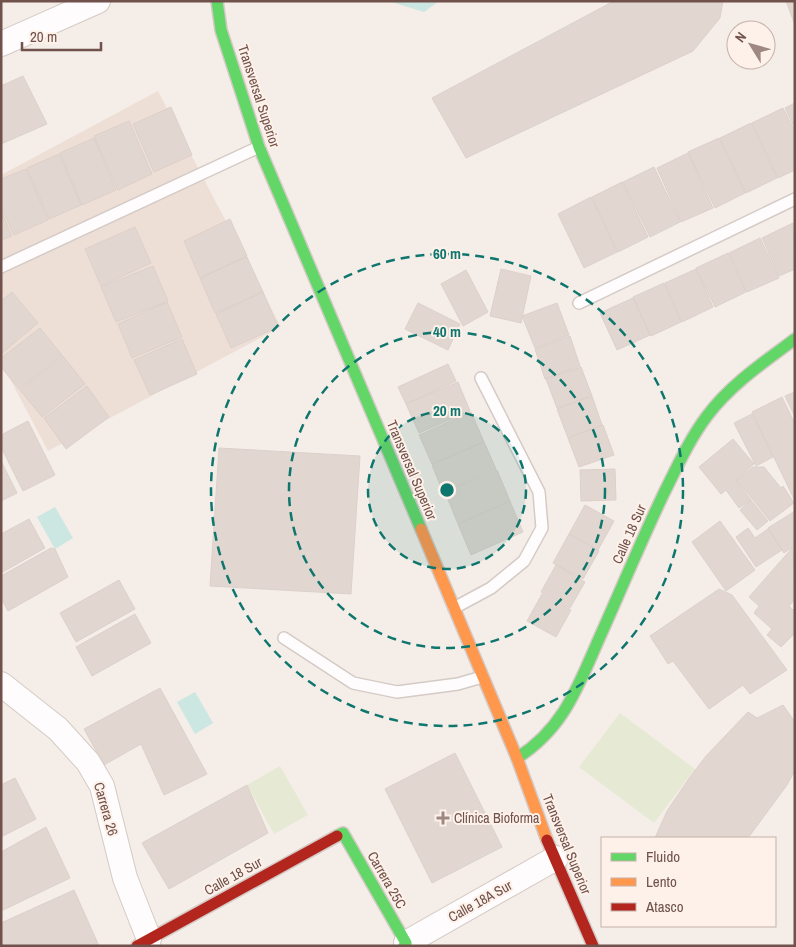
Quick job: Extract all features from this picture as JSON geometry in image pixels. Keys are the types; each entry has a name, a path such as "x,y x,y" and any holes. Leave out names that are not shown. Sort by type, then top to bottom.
{"main road":[{"name":"Transversal Superior","path":"217,1 221,30 259,147 454,608 593,946"},
{"name":"Calle 18 Sur","path":"516,758 536,746 554,728 573,697 668,484 680,460 707,416 747,375 795,339"},
{"name":"Calle 18 Sur","path":"143,942 343,833"},
{"name":"Carrera 25C","path":"343,833 405,944"}],"street":[{"path":"1,44 98,1"},
{"name":"Carrera 26","path":"1,684 58,729 88,762 102,786 143,942"},
{"name":"Calle 18A Sur","path":"405,944 556,858"}],"lane":[{"path":"1,266 259,147"},
{"path":"579,303 795,199"},
{"path":"454,608 491,588 524,561 542,528 539,492 481,378"},
{"path":"284,638 353,683 397,692 458,684 482,677"}],"shaded area":[{"path":"158,91 281,327 48,451 1,362 1,175"}],"green space":[{"path":"620,713 695,769 654,823 579,767"},
{"path":"280,766 308,815 274,834 247,785"}],"water":[{"path":"388,1 439,1 424,12"},
{"path":"55,507 73,538 55,549 37,517"},
{"path":"195,692 213,723 195,734 177,702"}],"building":[{"path":"614,1 723,1 720,18 693,51 466,158 432,98"},
{"path":"786,1 795,1 795,25"},
{"path":"23,76 47,124 1,144 1,86"},
{"path":"795,103 795,129 785,108"},
{"path":"171,107 192,155 154,172 133,124"},
{"path":"783,108 795,132 795,170 778,178 752,123"},
{"path":"129,121 152,174 118,190 94,136"},
{"path":"751,123 777,178 746,193 720,138"},
{"path":"94,138 116,190 82,205 60,153"},
{"path":"719,138 745,193 715,208 688,152"},
{"path":"688,153 713,208 681,222 657,168"},
{"path":"59,154 81,205 49,219 27,168"},
{"path":"654,167 680,222 650,237 623,182"},
{"path":"26,169 48,220 14,235 1,207 1,179"},
{"path":"622,182 648,237 618,252 592,197"},
{"path":"591,197 617,252 584,268 558,214"},
{"path":"1,211 12,236 1,240"},
{"path":"230,219 247,256 200,278 184,241"},
{"path":"793,223 795,269 779,276 762,238"},
{"path":"135,227 151,263 101,286 85,249"},
{"path":"760,238 779,278 747,292 729,253"},
{"path":"728,253 746,292 715,307 696,268"},
{"path":"247,257 263,292 215,313 200,278"},
{"path":"153,266 168,301 116,322 101,287"},
{"path":"501,269 531,276 521,323 490,316"},
{"path":"696,269 713,307 682,322 665,283"},
{"path":"466,270 488,312 463,326 441,284"},
{"path":"664,283 681,322 651,336 633,297"},
{"path":"12,292 38,323 1,354 1,301"},
{"path":"263,292 278,327 231,348 216,314"},
{"path":"633,298 650,335 617,350 600,313"},
{"path":"167,302 182,337 132,358 118,324"},
{"path":"418,303 460,324 448,350 405,329"},
{"path":"557,303 569,335 535,348 522,316"},
{"path":"40,328 62,355 19,389 1,367 1,358"},
{"path":"570,336 580,366 545,379 535,349"},
{"path":"182,339 197,374 150,395 134,360"},
{"path":"63,356 85,384 42,417 20,390"},
{"path":"448,364 456,381 406,404 398,387"},
{"path":"581,367 592,396 557,408 546,379"},
{"path":"458,382 470,411 419,433 406,404"},
{"path":"87,386 109,417 66,449 44,418"},
{"path":"795,392 795,417 785,396"},
{"path":"592,396 602,425 568,438 557,409"},
{"path":"782,397 795,424 795,501 752,412"},
{"path":"471,412 484,442 432,464 419,435"},
{"path":"752,414 773,457 756,466 734,423"},
{"path":"28,421 55,475 23,491 1,447 1,435"},
{"path":"603,425 614,455 579,467 568,438"},
{"path":"733,439 754,464 736,480 751,500 739,508 726,490 721,494 699,467"},
{"path":"484,442 496,469 443,492 432,465"},
{"path":"219,448 360,456 351,594 210,586"},
{"path":"1,461 17,493 1,501"},
{"path":"753,467 764,467 781,488 783,486 794,503 770,521 737,480"},
{"path":"615,469 616,500 581,501 580,470"},
{"path":"497,470 510,501 458,524 445,492"},
{"path":"751,500 768,521 757,530 740,510"},
{"path":"510,501 523,532 471,555 458,524"},
{"path":"585,505 614,521 598,550 569,534"},
{"path":"795,511 795,545 784,553 768,528"},
{"path":"29,519 45,548 1,573 1,534"},
{"path":"720,521 755,570 726,591 692,542"},
{"path":"748,528 755,538 768,529 782,550 756,567 736,537"},
{"path":"569,534 599,551 583,579 553,563"},
{"path":"793,547 795,599 789,606 793,610 795,608 795,633 781,647 767,635 772,629 754,613 759,606 749,597"},
{"path":"51,548 55,549 68,577 8,611 1,598 1,576"},
{"path":"556,565 585,582 570,608 541,592"},
{"path":"119,580 135,609 76,642 60,613"},
{"path":"719,589 732,595 787,670 750,694 743,685 709,709 673,661 668,664 650,636"},
{"path":"542,594 571,610 556,637 527,621"},
{"path":"135,614 151,643 92,676 76,647"},
{"path":"160,688 207,774 164,795 141,744 104,765 84,729"},
{"path":"783,705 795,722 795,770 787,785 749,837 655,837 667,811 706,756 748,712 757,718"},
{"name":"Clínica Bioforma","path":"455,753 502,847 432,883 385,789"},
{"path":"15,778 36,819 1,837 1,785"},
{"path":"247,785 268,833 169,889 142,843"},
{"path":"46,827 70,878 1,911 1,852"},
{"path":"74,890 99,946 1,946 1,923"}],"traffic: fast":[{"path":"217,1 221,30 259,147 421,529"},
{"path":"517,758 534,746 548,732 559,718 578,686 664,493 695,434 707,416 726,394 795,339"},
{"path":"337,836 343,833 406,943 404,946"}],"traffic: slow":[{"path":"421,529 517,758 547,840"}],"traffic: jam":[{"path":"137,946 337,836"},
{"path":"547,840 593,946"}],"place":[{"name":"Clínica Bioforma","path":"443,818"}]}
